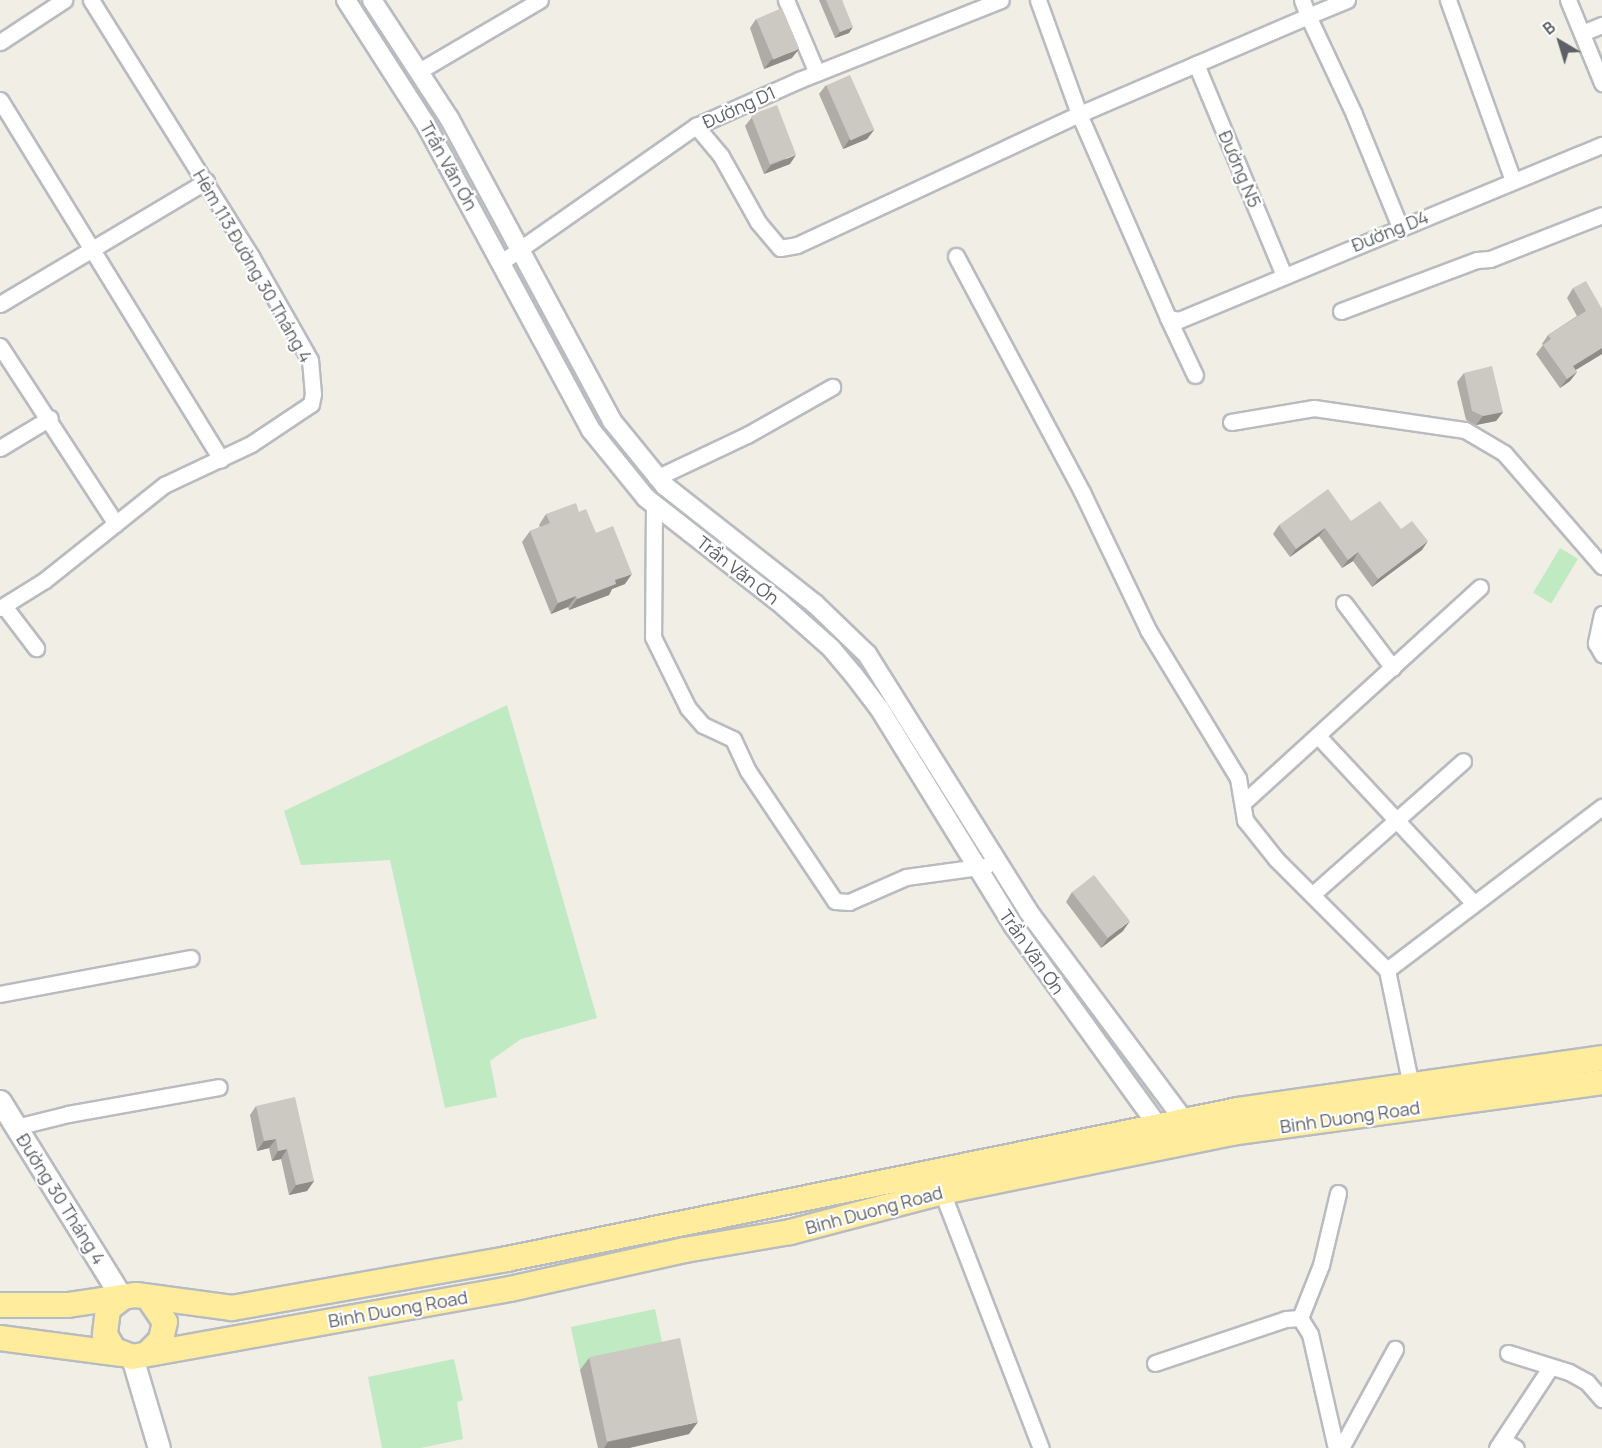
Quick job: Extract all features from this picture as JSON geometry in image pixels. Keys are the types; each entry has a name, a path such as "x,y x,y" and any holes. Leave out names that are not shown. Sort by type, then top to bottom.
{"highway":[{"name":"Binh Duong Road","path":"148,1297 232,1308 277,1301 507,1259 1184,1120 1602,1058"},
{"name":"Binh Duong Road","path":"0,1338 134,1355 510,1289 685,1250 790,1232 942,1192 1231,1133 1602,1082"},
{"path":"0,1305 68,1305 122,1298 148,1297 165,1322 161,1340 134,1355 109,1343 104,1326 108,1310 122,1298"}],"main road":[{"name":"Đường 30 Tháng 4","path":"0,1101 122,1298"},
{"path":"134,1355 159,1448"}],"street":[{"path":"0,42 64,0"},
{"name":"Hẻm 113 Đường 30 Tháng 4","path":"2,607 45,580 164,485 221,459 311,404 314,380 310,360 206,181 91,0"},
{"name":"Trần Văn Ơn","path":"346,0 401,82 503,261 591,430 654,505 778,601 831,648 879,708 978,870 1053,984 1157,1125"},
{"name":"Trần Văn Ơn","path":"372,0 419,71 520,249 603,407 656,478 815,604 867,654 995,862 1081,985 1184,1120"},
{"path":"419,71 540,0"},
{"path":"786,0 817,73"},
{"name":"Đường D1","path":"503,261 696,126 817,73 1001,0"},
{"path":"1038,0 1079,114 1174,319 1195,375"},
{"path":"1302,0 1354,114 1400,227"},
{"path":"696,126 721,156 758,222 780,248 797,245 1079,114 1347,0"},
{"path":"1448,0 1513,181"},
{"path":"1568,0 1602,83"},
{"path":"1582,33 1602,25"},
{"name":"Đường N5","path":"1196,64 1284,275"},
{"path":"0,100 221,459"},
{"name":"Đường D4","path":"1174,319 1602,145"},
{"path":"0,304 90,248 206,181"},
{"path":"1341,311 1477,260 1490,260 1602,215"},
{"path":"956,256 1082,492 1148,630 1238,778 1244,802 1245,820 1256,837 1314,893 1387,970 1411,1086"},
{"path":"0,346 50,418 116,524"},
{"path":"656,478 747,435 832,387"},
{"path":"1231,422 1314,408 1465,430 1504,453 1602,566"},
{"path":"0,448 50,418"},
{"path":"654,505 653,637 688,708 704,725 733,739 748,771 835,901 849,902 906,877 947,869 978,870 995,862"},
{"path":"1244,802 1480,587"},
{"path":"1344,603 1393,668"},
{"path":"2,607 36,648"},
{"path":"1602,614 1596,643 1602,654"},
{"path":"1318,736 1473,902"},
{"path":"1314,893 1463,761"},
{"path":"1387,970 1473,902 1602,807"},
{"path":"0,994 191,958"},
{"path":"16,1127 68,1113 219,1087"},
{"path":"942,1192 1041,1448"},
{"path":"1300,1318 1321,1265 1338,1193"},
{"path":"1155,1363 1287,1319 1300,1318"},
{"path":"1300,1318 1310,1334 1336,1448"},
{"path":"1341,1448 1395,1349"},
{"path":"1508,1353 1587,1382 1602,1399"},
{"path":"1506,1445 1550,1368"}],"green space":[{"path":"1560,548 1578,559 1551,603 1533,593"},
{"path":"507,705 597,1018 521,1039 490,1061 497,1097 445,1108 390,860 301,865 284,811"},
{"path":"655,1309 664,1353 580,1371 571,1327"},
{"path":"454,1359 463,1400 457,1402 463,1439 421,1448 382,1448 368,1377"}],"building":[{"path":"826,0 842,0 853,27 840,32"},
{"path":"782,8 799,49 773,59 756,19"},
{"path":"850,75 874,130 851,140 826,86"},
{"path":"777,105 796,154 770,165 751,115"},
{"path":"1586,281 1602,309 1602,348 1573,366 1577,372 1567,379 1543,345 1551,339 1548,335 1586,311 1573,288"},
{"path":"1492,366 1503,412 1483,416 1472,411 1464,373"},
{"path":"1328,489 1351,521 1380,501 1401,529 1412,521 1428,541 1378,579 1358,552 1348,560 1325,528 1296,549 1279,525"},
{"path":"576,503 579,512 586,509 596,533 613,526 632,574 615,580 616,584 577,599 576,596 558,603 530,531 550,523 546,514"},
{"path":"1094,875 1130,921 1108,938 1072,892"},
{"path":"295,1097 314,1181 296,1185 287,1149 278,1151 276,1139 264,1141 256,1106"},
{"path":"680,1338 698,1422 607,1441 589,1357"}]}
